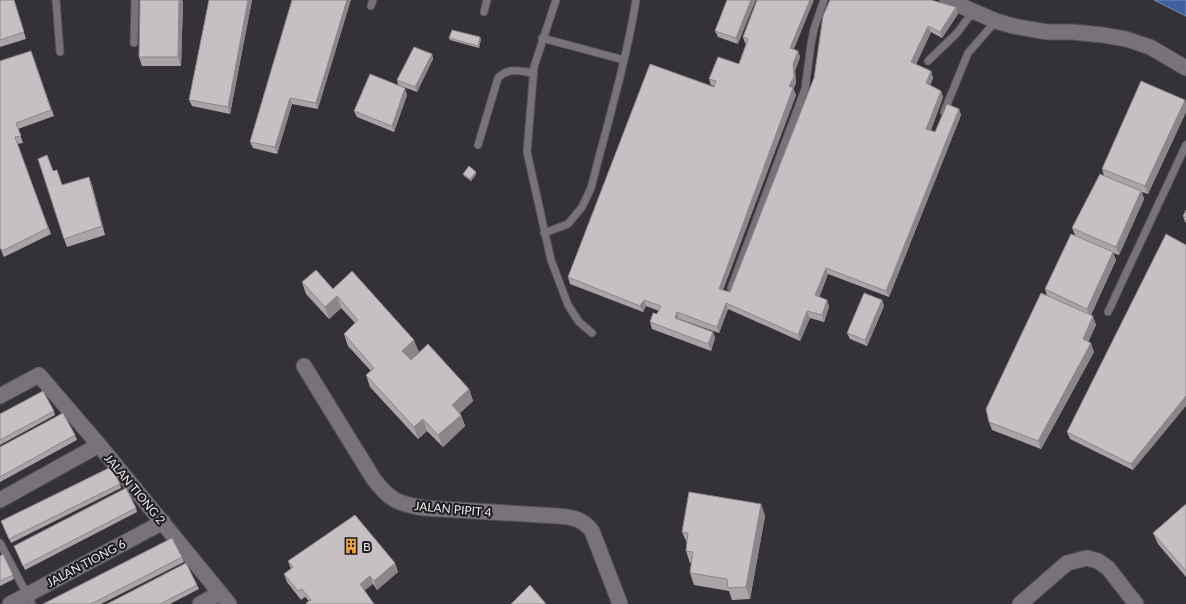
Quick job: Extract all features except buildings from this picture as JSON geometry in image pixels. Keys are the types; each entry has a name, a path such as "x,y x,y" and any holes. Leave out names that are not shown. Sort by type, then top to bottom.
{"street":[{"path":"947,0 996,21 1013,26 1047,32 1080,32 1126,39 1150,48 1186,68"},
{"name":"JALAN PIPIT 4","path":"304,366 383,492 408,505 424,508 558,516 579,520 587,524 592,531 620,604"},
{"name":"JALAN TIONG 2","path":"0,396 39,375 99,445 225,598"},
{"path":"0,500 99,445"},
{"name":"JALAN TIONG 6","path":"10,604 30,599 163,522"},
{"path":"1020,604 1067,564 1087,558 1098,561 1108,568 1136,604"},
{"path":"200,604 225,598"}],"lane":[{"path":"56,0 60,52"},
{"path":"134,43 135,0"},
{"path":"484,12 487,0"},
{"path":"556,0 542,38 534,66 527,152 551,260 568,305 580,322 592,333"},
{"path":"544,233 568,224 582,207 591,188 624,60 636,0"},
{"path":"731,288 801,103 808,76 814,29 824,0"},
{"path":"928,61 958,33 969,17 975,12"},
{"path":"942,117 968,53 996,21"},
{"path":"542,38 624,60"},
{"path":"478,145 498,78 504,73 512,70 533,73"},
{"path":"1108,312 1186,145"},
{"path":"0,543 30,599"}],"water":[{"path":"1154,0 1186,0 1186,16"}],"place":[{"name":"B","path":"351,546"}]}
